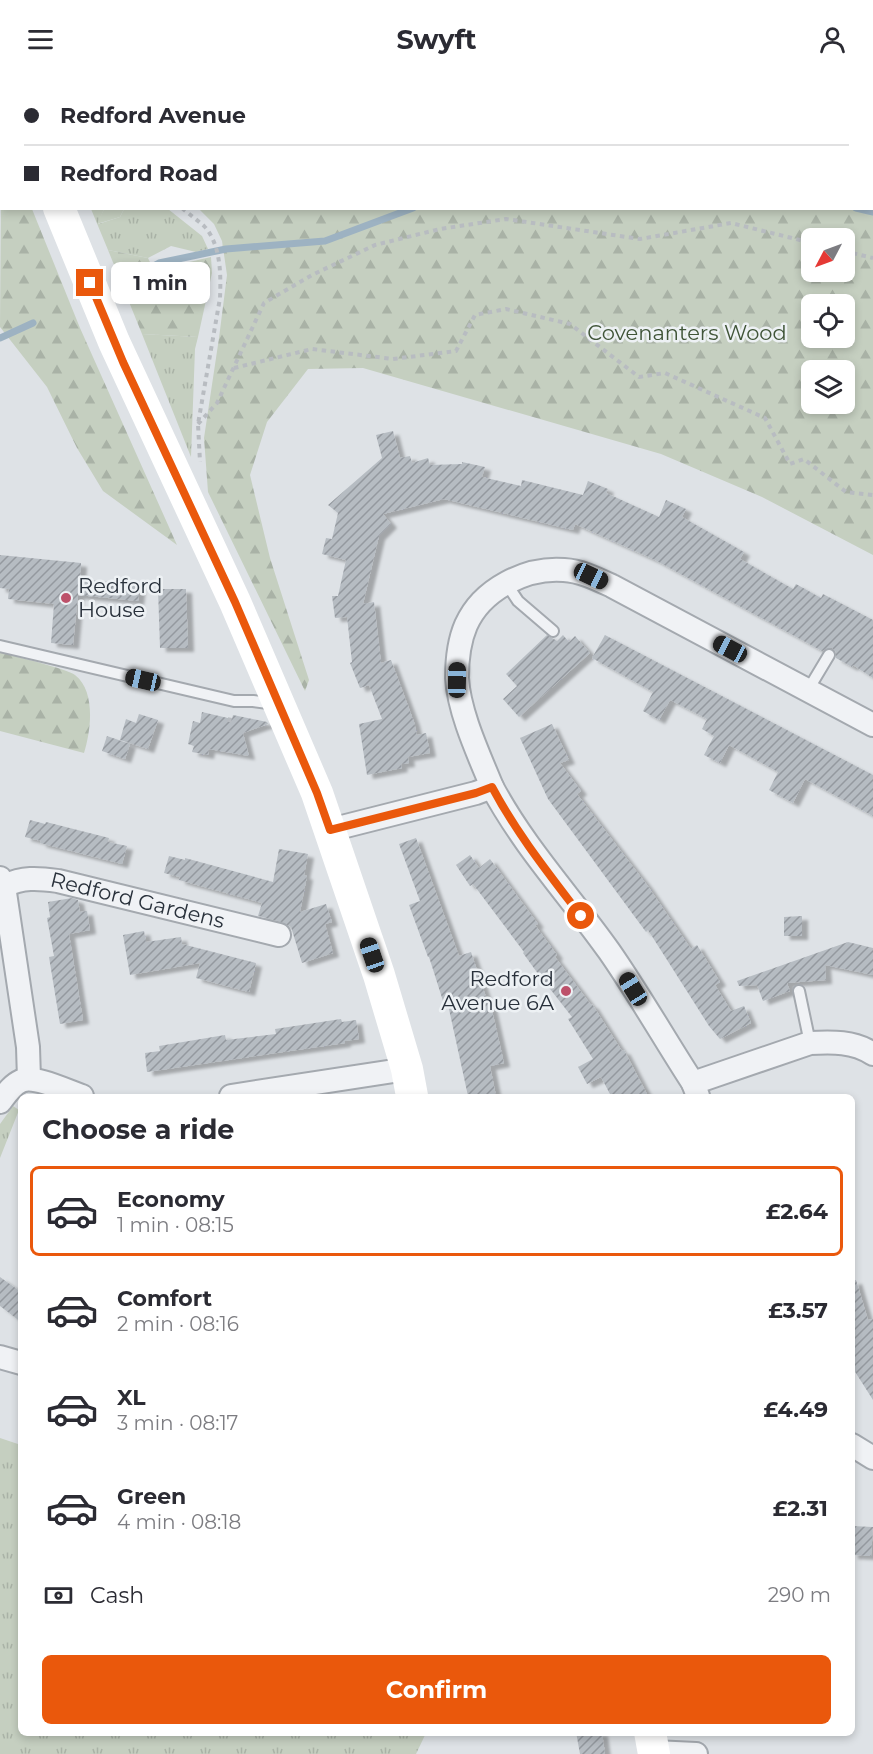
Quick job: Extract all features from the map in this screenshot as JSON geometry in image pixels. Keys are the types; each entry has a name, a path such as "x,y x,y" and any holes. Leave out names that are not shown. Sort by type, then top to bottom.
{"main road":[{"path":"60,210 114,342 235,602 317,793 379,975 409,1083"}],"street":[{"path":"873,725 591,576 566,570 544,570 523,575 506,583 489,595 467,623 461,639 457,680 462,703 492,787 507,816 609,952 695,1090 810,1043 849,1044 873,1054"},
{"path":"330,830 492,787"},
{"name":"Redford Gardens","path":"2,882 30,878 57,881 278,937"},
{"path":"2,882 28,1047 29,1079"},
{"path":"0,1102 10,1088 29,1079 75,1094"},
{"path":"258,1094 409,1083"},
{"path":"0,1358 18,1362"},
{"path":"855,1447 873,1458"},
{"path":"652,1746 696,1754"}],"lane":[{"path":"506,583 518,601 553,631"},
{"path":"0,646 234,701 278,705"},
{"path":"808,690 829,655"},
{"path":"799,991 810,1043"}],"path":[{"path":"184,210 205,227 213,242 219,260 221,279 220,298 198,424 217,403 264,303 312,275 375,245 440,230 506,219 640,239 731,223 801,240"},
{"path":"855,254 873,258"},
{"path":"234,368 312,349 393,359 456,351 475,315 506,309 570,324 639,377 665,373 765,418 790,464 804,459 846,492 873,495"}],"green space":[{"path":"1,210 32,210 80,328 177,545 103,491 77,448 47,387 0,327"},
{"path":"91,210 104,210 98,224 120,217 124,210 169,210 202,236 208,249 196,252 171,246 148,258 108,250"},
{"path":"103,210 124,210 120,217 97,224"},
{"name":"Covenanters Wood","path":"200,210 873,210 873,555 762,497 661,454 363,368 308,369 267,422 250,475 270,558 309,680 305,691 208,492 204,438 227,275 222,241 214,224"},
{"path":"108,250 148,258 157,277 170,273 185,263 211,257 212,273 198,337 142,334"},
{"path":"142,334 198,337 195,349 191,457"},
{"path":"0,652 62,669 75,675 82,682 89,701 90,712 84,753 0,731"},
{"path":"13,1106 18,1109 0,1158 0,1124"},
{"path":"0,1438 18,1444 18,1736 425,1736 416,1754 0,1754"}],"building":[{"path":"393,431 400,458 410,456 412,463 428,458 430,465 462,464 462,462 485,467 482,477 521,486 522,480 583,495 588,481 608,489 606,493 659,517 666,500 686,509 682,517 744,552 740,559 793,589 796,584 821,598 823,594 873,620 873,678 853,665 852,667 836,658 836,652 832,648 822,651 655,560 575,524 573,530 444,499 383,514 391,524 379,536 363,604 374,602 381,663 391,660 417,735 426,733 430,753 408,757 409,763 401,764 402,768 367,775 359,724 382,719 369,685 360,688 350,663 352,662 347,617 335,618 332,596 338,596 346,560 322,554 326,538 332,539 338,513 328,505 382,458 376,435"},
{"name":"Redford House","path":"0,555 81,563 80,579 140,585 138,601 78,595 73,645 51,643 54,604 8,599 9,589 0,588"},
{"path":"158,589 186,589 188,648 160,648"},
{"path":"547,635 557,641 563,635 569,642 575,636 590,653 519,717 503,699 517,686 506,674"},
{"path":"605,635 873,775 873,816 805,779 793,803 769,790 778,772 729,745 720,763 704,755 714,736 702,729 707,719 670,700 659,720 643,711 653,692 592,658"},
{"path":"202,712 232,719 233,715 268,724 243,733 249,756 209,749 208,755 192,752 194,746 188,744 193,721 200,723"},
{"path":"139,714 158,720 148,749 120,740 126,719 136,723"},
{"path":"552,724 569,760 560,763 581,791 577,794 647,885 691,949 697,945 720,982 715,985 731,1011 744,1006 751,1023 720,1039 709,1026 648,930 646,932 548,799 520,738"},
{"path":"107,736 130,744 125,759 102,751"},
{"path":"30,820 109,838 108,842 127,846 122,864 25,837"},
{"path":"416,838 459,956 471,952 489,1006 491,1006 504,1063 490,1066 496,1094 468,1094 447,1000 443,1001 409,905 420,901 399,844"},
{"path":"279,849 308,854 304,875 307,876 300,912 326,904 332,922 325,924 333,953 302,963 291,927 282,922 258,916 262,903 179,880 180,877 164,873 169,856 185,860 185,858 273,882"},
{"path":"470,855 479,868 490,859 538,924 535,925 557,955 555,957 592,1004 622,1051 624,1050 647,1094 610,1094 601,1077 587,1084 578,1067 593,1059 568,1019 572,1017 473,884 470,886 456,865"},
{"path":"72,898 78,900 80,912 87,911 90,930 69,934 83,1020 60,1024 49,957 54,956 47,918 50,917 48,902"},
{"path":"802,916 802,936 784,936 784,917"},
{"path":"144,931 146,942 181,937 182,944 256,963 249,992 196,978 200,963 130,975 123,935"},
{"path":"848,942 873,948 873,975 825,965 826,980 787,983 790,991 763,1001 757,985 739,986 737,981"},
{"path":"341,1019 342,1022 356,1020 359,1039 147,1072 145,1053 160,1051 159,1046 225,1035 226,1040 276,1034 275,1029"},
{"path":"0,1277 18,1290 18,1320 0,1306"},
{"path":"855,1280 868,1320 873,1319 873,1400 855,1372"},
{"path":"855,1526 873,1527 871,1556 855,1555"},
{"path":"577,1736 603,1736 605,1754 580,1754"}],"waterway":[{"path":"146,270 159,263 226,249 325,241 408,210"},
{"path":"864,210 873,212"},
{"path":"0,338 33,323"}],"place":[{"name":"Redford House","path":"66,598"},
{"name":"Redford Avenue 6A","path":"566,991"}],"route":[{"path":"90,283 123,362 235,602 317,793 330,830 492,787 507,816 526,844 581,916"}]}
